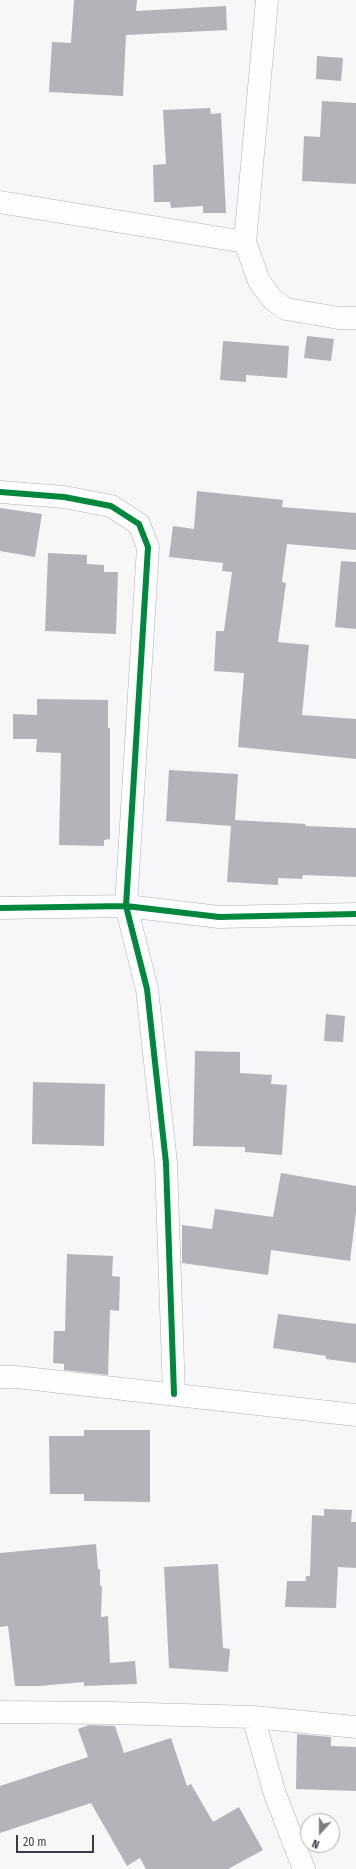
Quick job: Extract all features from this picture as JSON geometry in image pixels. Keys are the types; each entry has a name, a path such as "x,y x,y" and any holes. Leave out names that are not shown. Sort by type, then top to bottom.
{"street":[{"path":"267,0 245,242 259,281 272,299 286,309 339,318 356,318"},
{"path":"0,202 245,242"},
{"path":"0,492 64,498 111,506 139,524 148,547 126,906 147,989 166,1163 174,1394"},
{"path":"0,908 126,906 219,916 356,914"},
{"path":"0,1377 174,1394 356,1415"},
{"path":"0,1712 112,1713 253,1717 356,1727"},
{"path":"253,1717 275,1794 304,1869"}],"building":[{"path":"74,0 137,0 136,11 226,6 227,30 126,35 123,96 49,92 52,42 71,43"},
{"path":"317,56 343,58 341,81 316,79"},
{"path":"322,101 356,103 356,184 302,181 304,136 320,137"},
{"path":"210,108 211,114 221,113 226,213 203,213 203,206 171,208 170,202 154,202 153,165 166,164 163,110"},
{"path":"307,336 334,339 331,361 304,358"},
{"path":"223,341 289,346 287,378 246,375 246,382 220,380"},
{"path":"197,491 283,500 282,507 356,513 356,550 287,544 282,582 286,583 278,642 309,645 302,715 356,719 356,759 238,747 244,673 214,671 216,631 224,631 232,572 222,571 223,563 169,557 173,526 194,529"},
{"path":"0,508 42,514 35,557 0,551"},
{"path":"48,553 87,555 87,564 104,565 104,572 118,572 116,634 45,631"},
{"path":"341,561 356,562 356,629 335,627"},
{"path":"37,699 108,700 108,728 110,728 110,839 104,840 104,846 59,845 61,753 36,752 37,739 13,739 13,714 37,715"},
{"path":"169,770 238,774 235,820 306,824 305,826 356,828 356,877 303,875 302,879 278,878 278,885 227,882 231,826 166,821"},
{"path":"326,1014 345,1016 343,1042 324,1041"},
{"path":"195,1051 240,1052 240,1073 272,1075 271,1084 287,1085 282,1155 245,1152 245,1147 193,1146"},
{"path":"33,1082 105,1084 104,1146 32,1144"},
{"path":"281,1173 356,1186 356,1212 350,1261 271,1250 268,1275 182,1263 182,1225 212,1229 215,1209 273,1217"},
{"path":"67,1254 113,1256 112,1276 120,1277 119,1311 110,1310 108,1375 64,1370 64,1364 53,1363 54,1331 65,1331"},
{"path":"278,1314 356,1324 356,1363 326,1359 326,1356 273,1348"},
{"path":"84,1430 150,1430 150,1502 84,1501 84,1494 50,1494 49,1436 84,1436"},
{"path":"324,1509 352,1510 351,1522 356,1522 356,1568 338,1567 336,1608 285,1607 287,1581 306,1581 306,1576 310,1576 312,1515 324,1516"},
{"path":"96,1544 98,1569 100,1569 100,1586 102,1586 101,1617 108,1616 110,1663 135,1661 137,1684 84,1686 84,1682 40,1686 15,1686 8,1626 0,1627 0,1553"},
{"path":"218,1564 223,1648 230,1649 228,1672 169,1668 164,1567"},
{"path":"89,1725 115,1726 124,1753 171,1738 187,1786 191,1784 213,1822 239,1807 263,1850 228,1869 146,1869 140,1858 127,1866 91,1803 0,1833 0,1786 88,1757 78,1729"},
{"path":"297,1734 331,1737 331,1746 356,1747 356,1791 296,1789"}],"cycle path":[{"path":"0,492 64,497 111,506 139,524 148,547 126,906 0,908"},
{"path":"174,1394 166,1163 147,989 126,906 219,917 356,914"}]}
